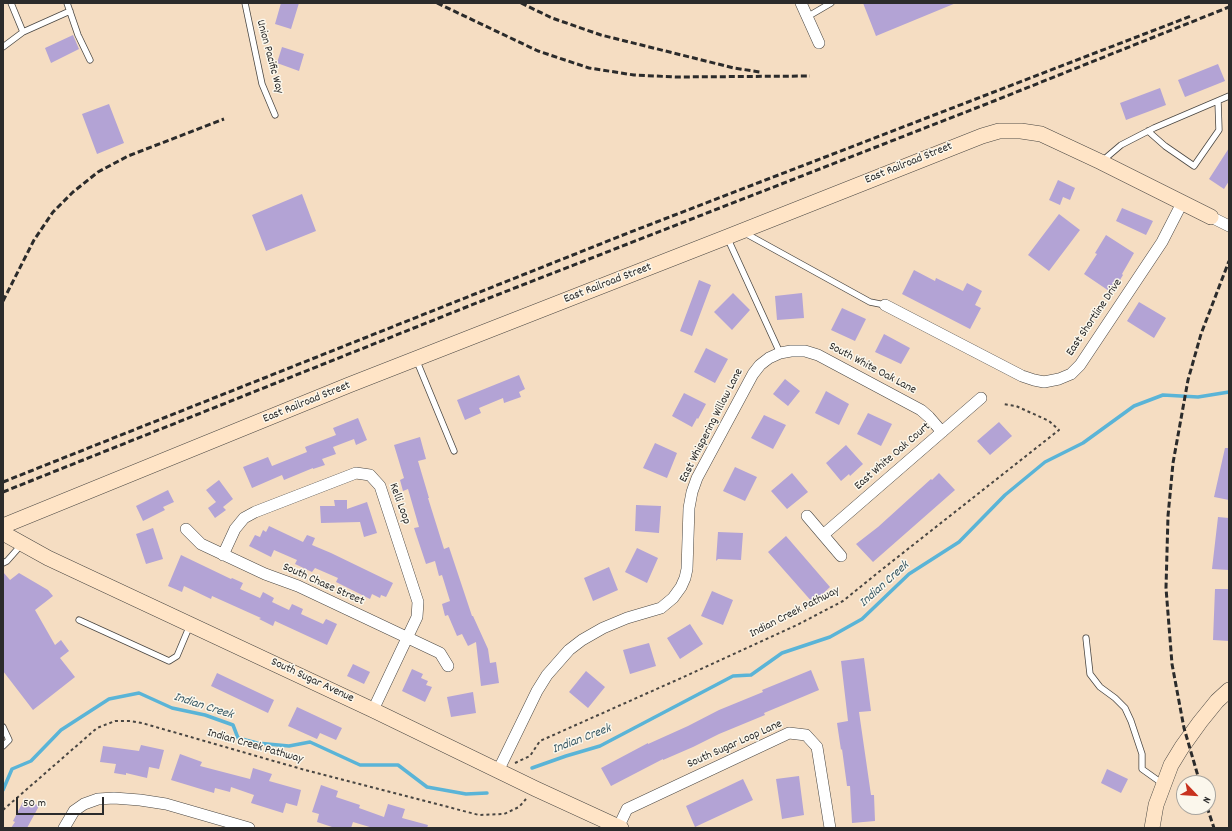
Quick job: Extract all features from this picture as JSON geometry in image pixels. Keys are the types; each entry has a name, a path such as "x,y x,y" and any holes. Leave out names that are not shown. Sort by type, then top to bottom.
{"street":[{"path":"801,3 819,43"},
{"name":"East Railroad Street","path":"3,526 416,359 727,238 741,231 982,136 1000,132 1021,131 1041,134 1101,162 1211,218"},
{"name":"East Shortline Drive","path":"886,305 1022,376 1044,382 1059,379 1071,374 1080,365 1162,242 1182,203"},
{"path":"1211,218 1229,226"},
{"name":"South White Oak Lane","path":"780,353 805,351 818,355 921,410 942,432"},
{"name":"East Whispering Willow Lane","path":"498,771 537,691 547,675 569,650 602,628 627,618 650,613 660,608 673,598 681,587 687,569 689,508 692,492 697,478 753,374 760,365 769,358 780,353"},
{"name":"East White Oak Court","path":"823,535 981,398"},
{"name":"Kelli Loop","path":"224,555 235,529 244,518 255,512 356,473 370,475 380,486 418,602 416,616 373,710"},
{"path":"807,516 841,556"},
{"name":"South Chase Street","path":"186,529 201,544 265,574 298,586 440,653 448,666"},
{"name":"South Sugar Avenue","path":"3,533 48,558 373,710 619,828"},
{"path":"1152,828 1156,805 1171,765 1200,722 1229,690"},
{"name":"South Sugar Loop Lane","path":"619,828 627,809 789,733 806,735 817,747 830,828"},
{"path":"64,828 74,811 84,804 98,799 114,798 166,804 249,828"}],"lane":[{"path":"11,3 23,32"},
{"path":"67,3 78,35 90,60"},
{"name":"Union Pacific Way","path":"244,3 262,84 275,115"},
{"path":"807,17 831,3"},
{"path":"3,47 23,32 70,11"},
{"path":"1101,162 1121,145 1148,131 1229,96"},
{"path":"1148,131 1165,146 1194,166 1219,130 1218,101"},
{"path":"741,231 870,302 886,305"},
{"path":"727,238 780,353"},
{"path":"416,359 454,451"},
{"path":"3,563 7,561 22,544"},
{"path":"79,620 169,662 176,656 190,625"},
{"path":"1086,638 1090,674 1100,687 1115,698 1125,708 1142,754 1142,769 1163,784"},
{"path":"3,727 9,740 3,746"}],"path":[{"name":"Indian Creek Pathway","path":"512,764 530,756 540,741 797,625 843,601 1059,430 1049,421 1016,406 1003,404"},
{"name":"Indian Creek Pathway","path":"3,810 97,728 115,721 142,722 305,770 478,815 504,814 519,807 526,799"}],"building":[{"path":"281,3 299,3 291,29 275,24"},
{"path":"863,3 956,3 876,36"},
{"path":"73,35 79,49 51,63 45,48"},
{"path":"282,47 304,54 299,71 277,63"},
{"path":"1218,64 1225,81 1185,97 1178,80"},
{"path":"1160,88 1166,105 1126,120 1120,103"},
{"path":"109,104 124,143 97,154 82,114"},
{"path":"1229,148 1229,181 1224,189 1209,179"},
{"path":"1058,180 1075,188 1070,200 1063,197 1060,205 1049,200"},
{"path":"302,194 316,231 266,251 252,215"},
{"path":"1122,208 1153,221 1146,235 1116,221"},
{"path":"1059,214 1080,230 1049,271 1028,255"},
{"path":"1106,235 1134,253 1112,293 1084,274 1097,254 1095,253"},
{"path":"914,270 935,281 936,278 963,291 967,283 982,291 975,305 981,308 970,329 902,294"},
{"path":"699,280 711,285 692,336 680,331"},
{"path":"733,293 750,310 732,330 714,312"},
{"path":"802,293 804,318 777,320 775,296"},
{"path":"1139,302 1166,318 1154,338 1127,321"},
{"path":"842,308 866,319 855,341 831,330"},
{"path":"884,334 910,348 901,364 875,352"},
{"path":"706,348 728,359 715,383 694,372"},
{"path":"519,375 525,389 519,392 521,397 504,403 503,398 479,408 481,413 465,420 457,400"},
{"path":"785,379 800,391 788,406 773,394"},
{"path":"826,391 849,404 839,425 815,413"},
{"path":"684,393 706,404 692,427 672,416"},
{"path":"868,413 892,424 881,446 857,434"},
{"path":"764,415 786,425 773,449 751,438"},
{"path":"358,418 367,440 356,445 354,439 333,447 336,454 322,459 325,465 313,468 284,480 282,475 252,488 243,467 268,457 272,466 307,452 305,447 336,435 333,428"},
{"path":"999,422 1012,436 990,455 977,441"},
{"path":"420,437 426,459 418,461 444,549 449,547 472,616 488,649 490,663 496,662 499,683 481,686 476,642 468,646 462,634 457,636 448,615 445,616 442,604 450,601 442,575 439,576 435,561 426,564 414,528 419,527 408,489 403,491 400,480 404,478 394,445"},
{"path":"655,443 677,453 667,478 643,468"},
{"path":"846,445 863,464 850,476 849,474 841,481 826,463"},
{"path":"1225,448 1229,448 1229,500 1214,497"},
{"path":"735,467 757,477 745,501 723,491"},
{"path":"792,473 808,492 787,509 771,491"},
{"path":"939,473 955,490 873,562 856,544 878,527"},
{"path":"219,480 233,499 223,507 226,510 215,518 208,508 216,502 206,490"},
{"path":"168,490 174,502 163,507 165,510 143,521 136,506"},
{"path":"334,500 347,500 347,509 367,502 377,533 364,537 360,522 321,523 320,506 335,506"},
{"path":"636,505 661,506 659,533 635,531"},
{"path":"1218,517 1229,518 1229,570 1212,569"},
{"path":"269,526 303,542 307,535 315,538 312,545 393,583 386,597 381,595 380,598 372,594 370,599 336,582 338,578 315,568 312,572 295,564 297,560 274,550 271,557 249,546 255,535 260,537 263,530 266,532"},
{"path":"153,528 163,559 146,564 136,534"},
{"path":"718,532 743,533 741,560 718,559 716,561"},
{"path":"786,536 830,587 813,603 768,552"},
{"path":"637,548 658,558 647,583 625,572"},
{"path":"181,555 231,579 232,578 243,583 240,589 260,598 263,592 274,598 272,602 289,610 292,604 303,609 301,614 323,624 326,619 337,624 327,645 275,621 273,626 259,619 261,618 212,596 211,599 184,586 182,592 168,586"},
{"path":"609,567 618,590 593,601 584,578"},
{"path":"3,572 10,580 19,573 48,590 53,596 35,610 55,645 61,640 69,651 60,658 75,677 33,710 3,671"},
{"path":"1215,589 1229,589 1229,641 1213,640"},
{"path":"712,591 733,600 723,625 701,616"},
{"path":"690,624 703,644 680,659 667,638"},
{"path":"649,643 656,666 630,674 623,650"},
{"path":"864,658 871,711 859,712 871,795 874,795 875,821 852,823 850,786 847,786 837,723 848,721 841,661"},
{"path":"353,664 370,672 364,684 347,676"},
{"path":"412,669 423,674 421,678 428,681 426,685 432,687 425,702 402,691"},
{"path":"811,670 819,690 764,713 765,715 663,759 611,786 601,768 648,743 688,726 719,710 763,692 762,690"},
{"path":"586,671 605,687 588,708 569,692"},
{"path":"217,673 274,700 268,713 211,686"},
{"path":"473,692 476,713 451,717 447,697"},
{"path":"297,707 342,728 336,740 320,733 317,739 288,726"},
{"path":"141,745 164,750 159,769 149,767 147,778 126,773 126,775 114,773 116,764 100,762 103,746 139,751"},
{"path":"180,754 202,762 200,766 250,779 253,768 272,774 269,781 301,790 297,806 286,803 283,813 251,803 254,795 231,787 230,792 215,788 214,793 171,780"},
{"path":"1107,769 1128,779 1121,793 1101,783"},
{"path":"799,776 804,815 782,819 776,779"},
{"path":"743,779 753,800 695,827 686,806"},
{"path":"321,785 338,791 336,797 360,805 359,808 384,817 388,804 405,809 402,818 428,825 427,828 373,828 353,822 351,828 335,828 317,822 319,814 312,812"},
{"path":"25,798 39,806 27,828 11,828 15,822 13,821"}],"waterway":[{"name":"Indian Creek","path":"532,768 600,746 733,676 751,675 782,653 830,637 862,619 909,574 959,542 1005,495 1045,462 1083,443 1134,406 1163,395 1198,397 1229,392"},
{"name":"Indian Creek","path":"3,790 12,769 31,761 61,730 109,699 139,693 172,708 205,715 233,725 238,738 257,743 289,746 310,742 360,765 398,765 427,787 466,794 487,793"}],"railway":[{"path":"437,3 538,51 589,68 634,75 676,77 810,76"},
{"path":"521,3 552,18 601,35 734,68 760,72"},
{"path":"3,492 484,300 994,101 1229,7"},
{"path":"3,482 628,233 1191,16"},
{"path":"3,301 34,240 53,212 73,192 98,172 128,156 224,119"},
{"path":"1198,775 1184,728 1172,664 1166,588 1168,516 1173,463 1188,380 1201,334 1229,261"},
{"path":"1210,815 1214,828"}]}
